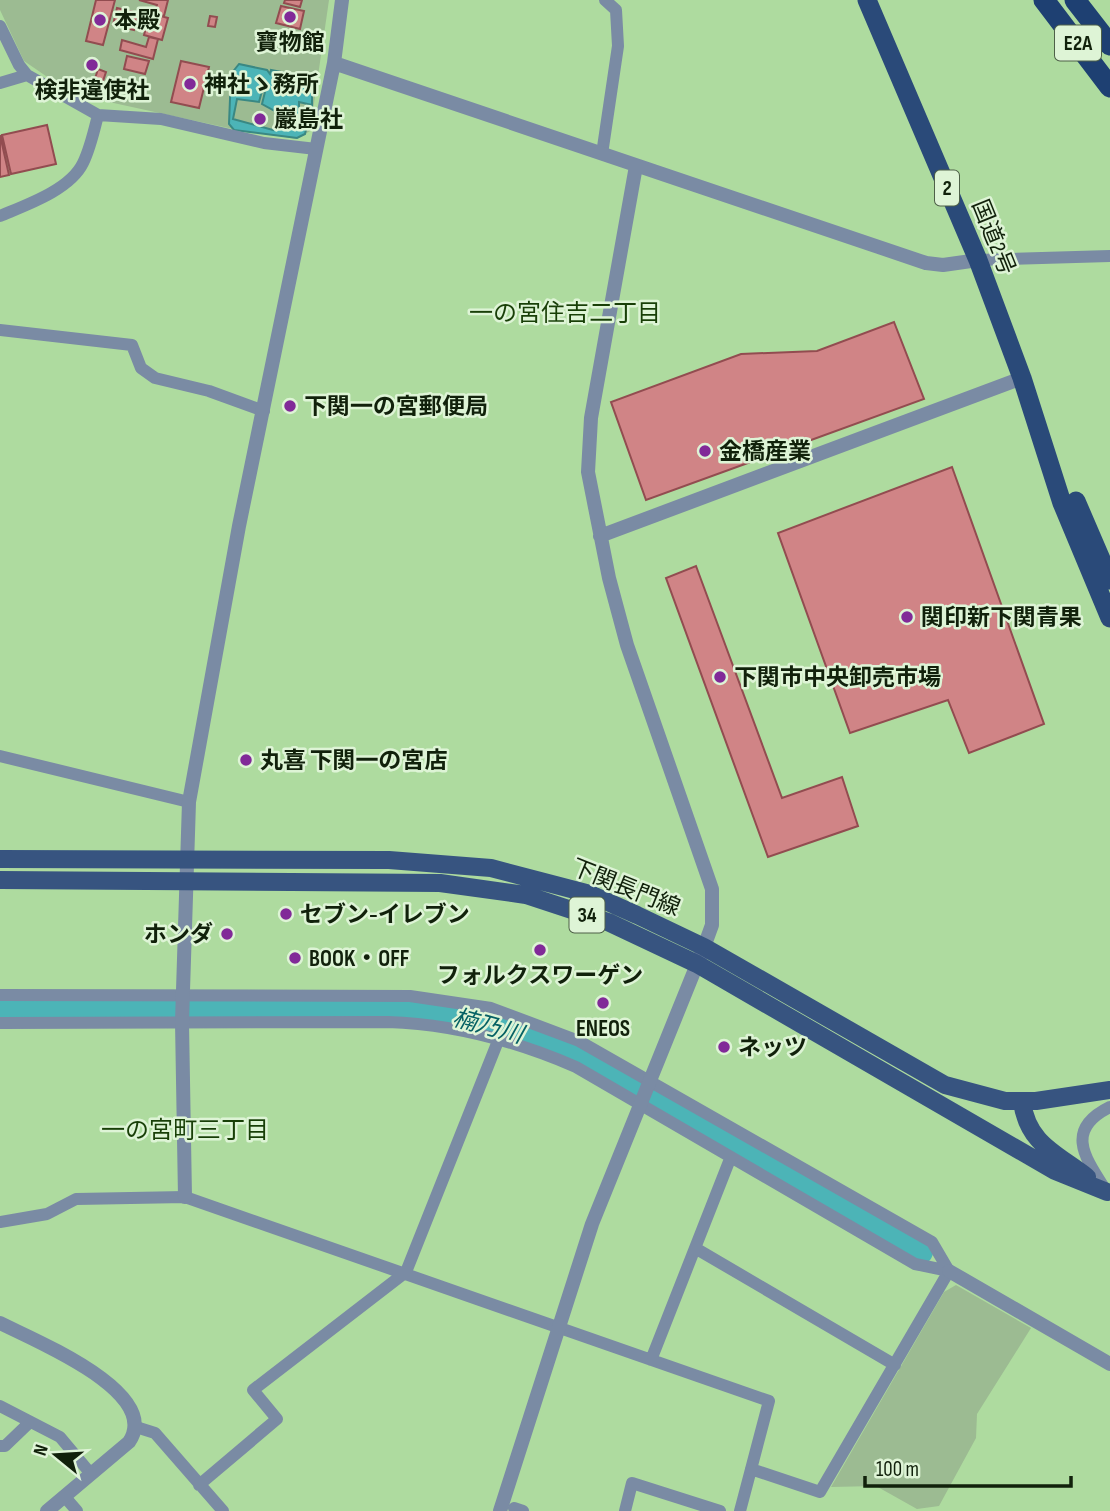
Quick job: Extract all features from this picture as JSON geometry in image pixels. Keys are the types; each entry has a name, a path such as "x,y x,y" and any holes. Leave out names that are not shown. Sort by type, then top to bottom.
{"highway":[{"name":"国道2号","path":"867,0 978,260 1022,378 1062,503 1110,618"},
{"name":"E2A","path":"1044,0 1110,87"},
{"name":"E2A","path":"1075,0 1110,45"},
{"name":"国道2号","path":"1022,378 1110,580"}],"main road":[{"name":"下関長門線","path":"0,859 440,883 484,887 526,895 608,922 697,964 1055,1171 1108,1193"},
{"name":"下関長門線","path":"0,880 389,860 491,868 590,894 704,947 945,1085 989,1099 1029,1101"},
{"path":"1029,1101 1110,1078"},
{"path":"1029,1101 1110,1090"},
{"path":"1029,1101 1029,1131 1037,1141 1108,1193"}],"street":[{"path":"185,1197 182,996 189,802 239,526 334,63 342,0"},
{"path":"601,153 618,46 616,10 605,0"},
{"path":"0,26 19,65 27,75 98,116 161,119 264,143 316,149"},
{"path":"334,63 926,263 943,265 978,260 1110,256"},
{"path":"0,83 27,75"},
{"path":"0,216 27,205 71,179 83,165 98,116"},
{"path":"512,1510 558,1327 592,1224 712,925 712,889 627,645 600,536 589,472 591,418 636,166"},
{"path":"0,330 132,345 141,368 155,378 209,391 264,411"},
{"path":"600,536 1022,378"},
{"path":"0,756 189,802"},
{"path":"0,995 423,997 491,1008 579,1041 932,1242 949,1271"},
{"path":"0,1023 182,1019 434,1024 541,1052 576,1067 730,1159 915,1264 949,1271 1110,1364"},
{"path":"199,1485 277,1419 253,1390 406,1272 498,1041"},
{"path":"1108,1193 1083,1154 1082,1136 1092,1118 1110,1107"},
{"path":"651,1360 730,1159"},
{"path":"0,1222 47,1214 76,1199 185,1197 769,1401 740,1511"},
{"path":"695,1248 895,1364"},
{"path":"751,1469 820,1492 949,1271"},
{"path":"0,1323 91,1371 110,1385 132,1410 136,1427 129,1442 47,1511"},
{"path":"0,1406 60,1437 92,1474"},
{"path":"0,1446 5,1446 30,1422"},
{"path":"136,1427 155,1433 223,1511"},
{"path":"625,1511 632,1483 720,1511"},
{"path":"64,1496 78,1511"}],"green space":[{"path":"0,0 329,0 310,131 297,139 233,129 109,102 62,87 24,61 0,10"},
{"path":"956,1285 1031,1328 977,1414 976,1438 939,1506 917,1509 876,1486 831,1487 944,1292"}],"water":[{"path":"239,64 267,70 270,74 271,70 312,78 312,105 299,102 299,110 311,108 305,134 297,138 234,130 229,124 231,74","holes":["262,91 265,92 262,104 280,114 273,130 233,119 237,99 259,102"]}],"building":[{"name":"本殿","path":"96,0 115,0 103,45 86,41"},
{"path":"139,0 168,0 164,16 155,14 157,5"},
{"path":"285,0 302,0 300,7 284,3"},
{"name":"寶物館","path":"281,6 304,11 300,29 276,23"},
{"path":"117,8 138,13 134,30 113,25"},
{"path":"150,13 168,18 162,40 144,35"},
{"path":"210,16 217,17 215,27 208,26"},
{"path":"149,37 158,39 153,59 120,50 122,40 146,47"},
{"path":"127,56 149,61 145,74 124,69"},
{"name":"神社ゝ務所","path":"181,61 209,67 199,108 171,102"},
{"path":"98,69 106,72 101,87 93,85"},
{"name":"巖島社","path":"257,115 265,116 264,124 255,122"},
{"path":"47,125 56,164 11,174 2,135"},
{"path":"0,135 9,175 0,177"},
{"name":"金橋産業","path":"894,322 924,399 646,500 611,402 741,354 817,351"},
{"name":"関印新下関青果","path":"952,467 1044,724 969,753 948,700 850,733 778,533"},
{"name":"下関市中央卸売市場","path":"696,566 782,798 842,777 858,826 768,857 666,578"}],"waterway":[{"name":"楠乃川","path":"0,1009 420,1010 498,1026 574,1053 921,1252"}],"place":[{"name":"寶物館","path":"290,17"},
{"name":"本殿","path":"100,20"},
{"name":"検非違使社","path":"92,65"},
{"name":"神社ゝ務所","path":"190,84"},
{"name":"巖島社","path":"260,119"},
{"name":"下関一の宮郵便局","path":"290,406"},
{"name":"金橋産業","path":"705,451"},
{"name":"関印新下関青果","path":"907,617"},
{"name":"下関市中央卸売市場","path":"720,677"},
{"name":"丸喜 下関一の宮店","path":"246,760"},
{"name":"セブン-イレブン","path":"286,914"},
{"name":"ホンダ","path":"227,934"},
{"name":"フォルクスワーゲン","path":"540,950"},
{"name":"BOOK・OFF","path":"295,958"},
{"name":"ENEOS","path":"603,1003"},
{"name":"ネッツ","path":"724,1047"}],"district":[{"name":"一の宮住吉二丁目","path":"565,313"},
{"name":"一の宮町三丁目","path":"185,1130"}]}
